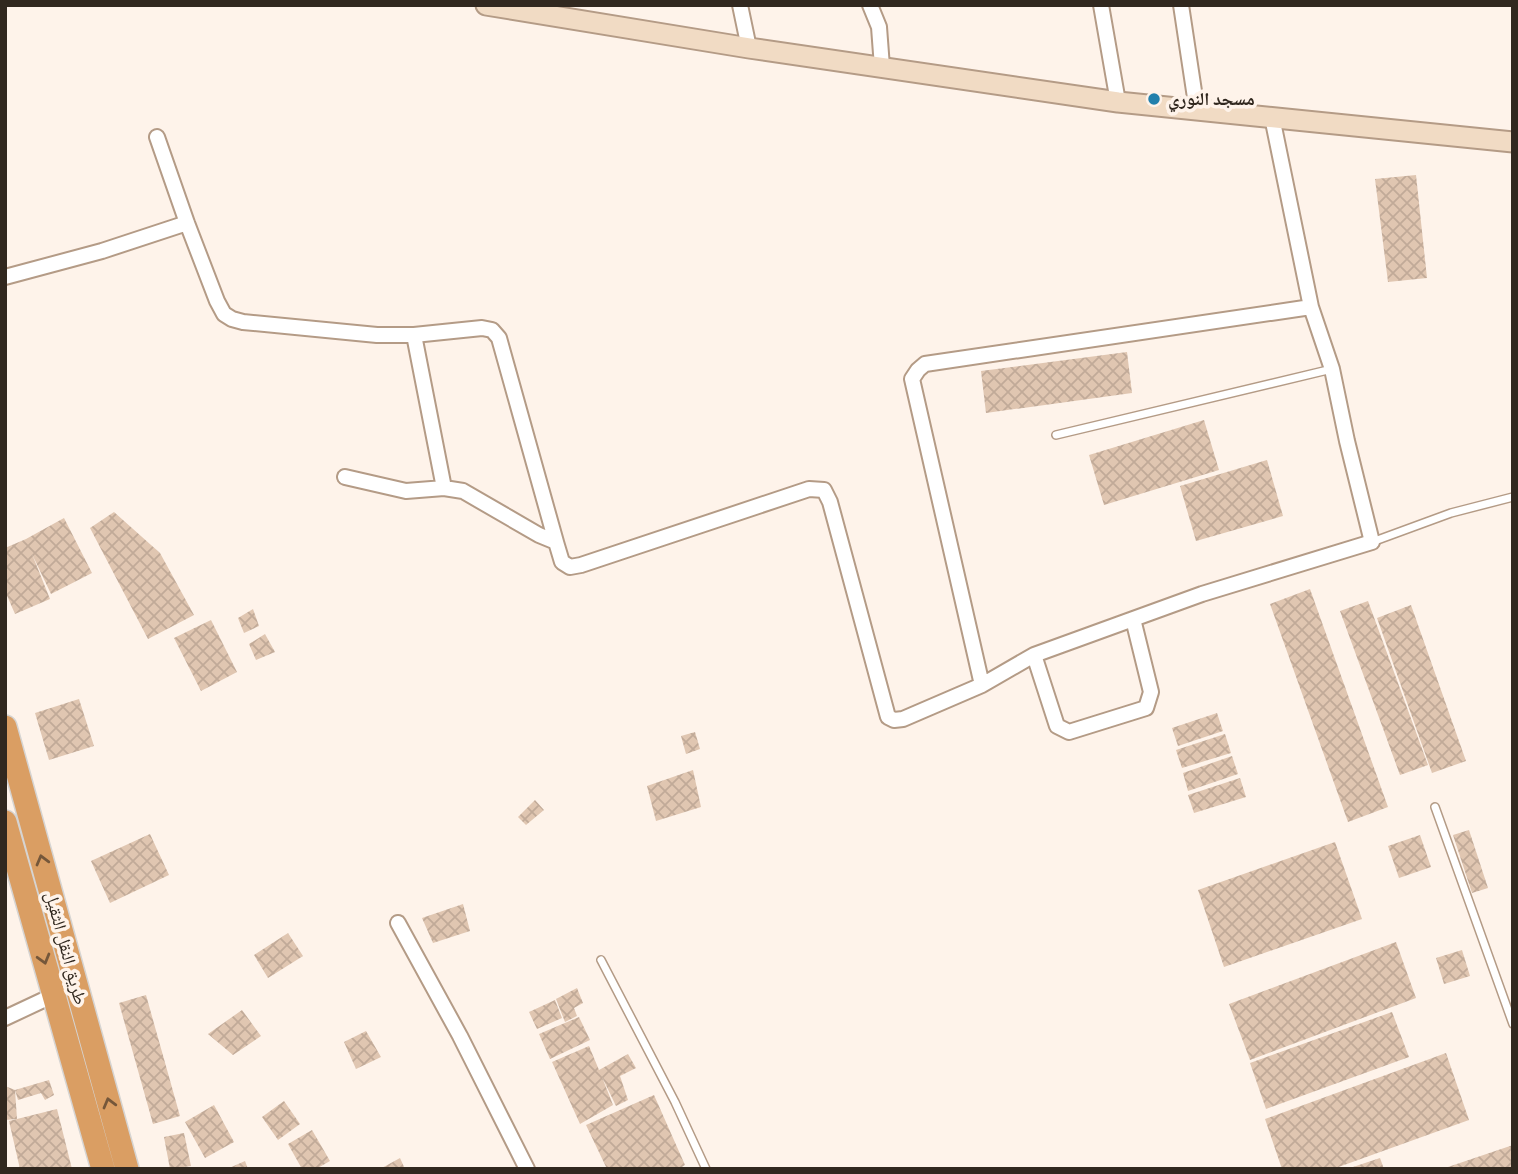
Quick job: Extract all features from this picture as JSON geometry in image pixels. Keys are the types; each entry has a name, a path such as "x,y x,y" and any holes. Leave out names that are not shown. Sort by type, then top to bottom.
{"highway":[{"name":"طريق النقل الثقيل","path":"5,727 127,1169"},
{"name":"طريق النقل الثقيل","path":"5,822 103,1169"}],"main road":[{"path":"486,5 750,48 1118,102 1513,142"}],"street":[{"path":"740,5 750,48"},
{"path":"870,5 879,27 882,67"},
{"path":"1101,5 1118,102"},
{"path":"1181,5 1197,111"},
{"path":"157,138 217,302 224,314 232,319 364,334 414,335 482,328 492,330 499,338 562,562 570,567 809,489 824,490 830,502 888,717 894,720 904,719 982,685 1034,654 1202,594 1372,542 1332,369 1311,307 1272,117"},
{"path":"5,277 102,251 187,223"},
{"path":"982,685 912,379 918,370 925,364 1311,307"},
{"path":"414,335 444,488"},
{"path":"345,477 405,491 444,488 463,491 556,542"},
{"path":"1034,654 1058,726 1069,732 1146,709 1151,692 1133,619"},
{"path":"398,923 460,1036 527,1169"},
{"path":"5,1018 54,995"}],"lane":[{"path":"1056,435 1332,369"},
{"path":"1372,542 1451,513 1513,497"},
{"path":"1435,807 1513,1024"},
{"path":"601,960 675,1101 706,1169"}],"building":[{"path":"1416,175 1427,278 1388,282 1375,179"},
{"path":"1127,352 1132,393 986,413 981,371"},
{"path":"1204,420 1219,470 1104,505 1089,455"},
{"path":"1267,460 1283,516 1196,541 1180,486"},
{"path":"114,512 160,553 194,615 148,639 90,528"},
{"path":"64,518 92,573 51,594 32,554 50,599 15,614 5,591 5,548"},
{"path":"1310,589 1388,807 1348,822 1270,604"},
{"path":"1368,601 1428,765 1400,775 1340,611"},
{"path":"1411,605 1466,761 1432,773 1377,618"},
{"path":"253,609 259,626 244,633 238,618"},
{"path":"211,620 237,672 201,691 174,638"},
{"path":"265,634 275,652 256,660 249,644"},
{"path":"79,699 94,746 49,760 35,713"},
{"path":"1217,713 1223,731 1178,746 1172,728"},
{"path":"695,732 700,749 686,754 681,736"},
{"path":"1225,734 1231,753 1182,768 1176,750"},
{"path":"1232,756 1238,774 1188,791 1183,773"},
{"path":"693,770 701,807 656,821 647,786"},
{"path":"1240,778 1246,797 1194,813 1188,795"},
{"path":"535,800 544,810 526,825 518,817"},
{"path":"1469,830 1488,888 1472,893 1453,835"},
{"path":"150,834 169,875 110,903 91,861"},
{"path":"1420,835 1431,867 1399,878 1388,846"},
{"path":"1335,842 1362,919 1224,967 1198,890"},
{"path":"463,904 470,931 433,943 422,918"},
{"path":"288,933 303,956 268,978 254,955"},
{"path":"1396,942 1416,998 1250,1060 1229,1004"},
{"path":"1462,950 1470,976 1444,984 1436,958"},
{"path":"577,988 583,1003 574,1008 577,1016 565,1022 556,999"},
{"path":"146,995 180,1116 153,1124 119,1003"},
{"path":"555,1000 562,1018 537,1029 529,1012"},
{"path":"242,1010 261,1036 233,1055 208,1034"},
{"path":"1392,1012 1409,1057 1266,1109 1250,1063"},
{"path":"579,1017 590,1040 550,1059 539,1034"},
{"path":"366,1031 381,1057 356,1069 344,1042"},
{"path":"589,1046 599,1070 628,1054 636,1068 620,1076 628,1100 616,1106 602,1077 613,1105 580,1124 552,1062"},
{"path":"1446,1053 1469,1120 1333,1169 1282,1169 1265,1119"},
{"path":"49,1080 54,1095 45,1100 41,1093 18,1100 15,1090"},
{"path":"5,1086 15,1090 17,1119 5,1120"},
{"path":"654,1095 685,1165 679,1169 607,1169 586,1125"},
{"path":"284,1101 300,1124 278,1140 262,1117"},
{"path":"214,1105 234,1142 205,1158 185,1122"},
{"path":"57,1109 72,1169 20,1169 9,1121"},
{"path":"312,1130 330,1161 316,1169 302,1169 288,1144"},
{"path":"184,1133 191,1166 170,1169 164,1137"},
{"path":"1513,1145 1513,1169 1445,1169 1445,1168"},
{"path":"400,1158 405,1169 380,1169"},
{"path":"1380,1158 1384,1169 1350,1169 1350,1168"},
{"path":"245,1161 248,1169 227,1169"}],"place":[{"name":"مسجد النوري","path":"1154,99"}]}
